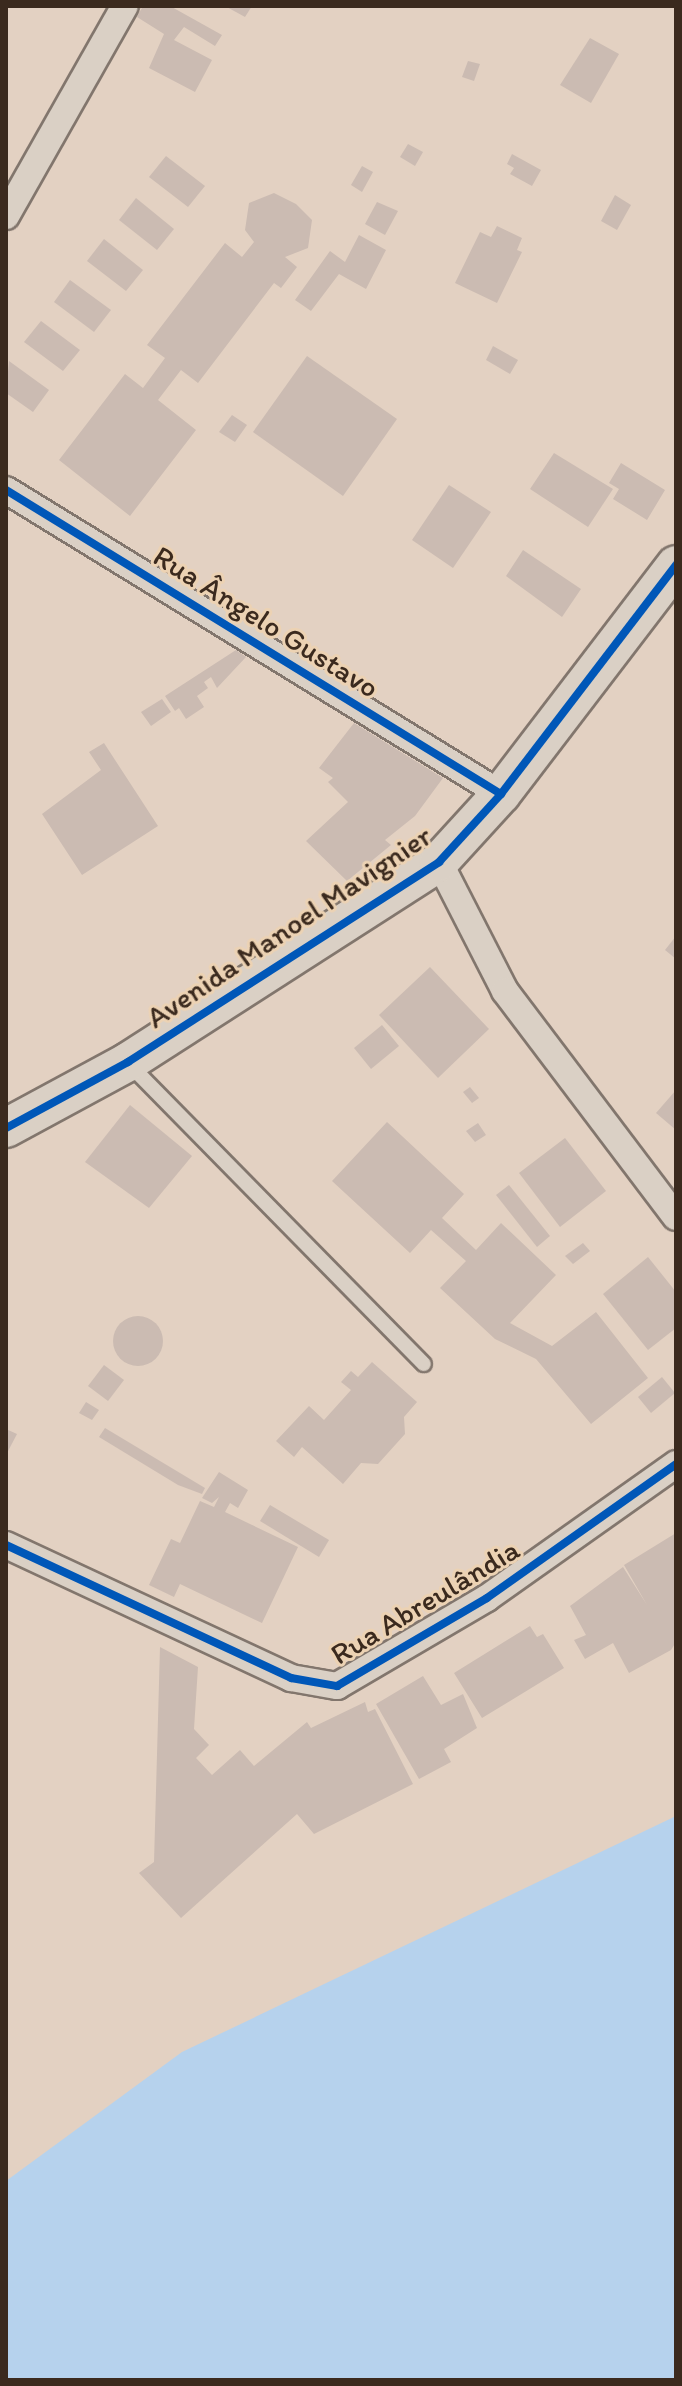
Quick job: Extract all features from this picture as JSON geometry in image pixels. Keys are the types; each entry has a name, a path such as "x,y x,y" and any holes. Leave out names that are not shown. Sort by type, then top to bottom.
{"street":[{"path":"6,216 125,6"},
{"name":"Rua Ângelo Gustavo","path":"6,490 501,794"},
{"name":"Avenida Manoel Mavignier","path":"6,1128 128,1062 439,862 501,794 676,565"},
{"path":"439,862 505,991 675,1212"},
{"name":"Rua Abreulândia","path":"6,1545 291,1678 337,1686 487,1598 676,1464"}],"lane":[{"path":"128,1062 424,1364"}],"water":[{"path":"676,1816 676,2380 6,2380 6,2181 182,2052"}],"building":[{"path":"143,6 170,6 222,35 215,46 184,27 174,40 212,60 195,92 149,68 164,34 137,17"},
{"path":"225,6 252,6 245,17"},
{"path":"590,38 619,54 591,103 560,85"},
{"path":"468,61 480,64 474,81 462,77"},
{"path":"408,144 423,152 415,166 400,157"},
{"path":"512,154 541,170 532,186 510,174 514,168 507,164"},
{"path":"166,156 205,186 188,207 149,177"},
{"path":"362,166 373,172 362,192 351,185"},
{"path":"274,193 296,204 312,220 308,248 285,257 297,267 281,288 274,283 198,383 181,370 158,400 196,430 130,516 59,460 125,374 143,388 165,358 147,345 225,243 242,257 254,242 245,230 249,203"},
{"path":"615,195 631,205 617,230 601,221"},
{"path":"136,198 174,229 157,250 119,220"},
{"path":"377,202 398,211 385,235 365,224"},
{"path":"497,226 522,238 517,250 522,252 497,303 455,283 480,232 491,237"},
{"path":"359,235 386,250 366,289 339,274 311,311 295,300 330,251 345,262"},
{"path":"104,239 143,270 126,291 87,261"},
{"path":"70,280 111,310 94,332 54,302"},
{"path":"41,321 80,350 63,371 24,342"},
{"path":"493,346 518,360 510,374 486,360"},
{"path":"307,356 397,419 343,496 253,432"},
{"path":"9,361 49,390 33,412 6,393"},
{"path":"232,415 247,425 235,442 219,432"},
{"path":"554,453 613,489 588,527 530,489"},
{"path":"621,463 665,490 647,520 613,499 619,489 609,483"},
{"path":"449,485 491,512 453,568 412,540"},
{"path":"523,550 581,589 562,617 506,576"},
{"path":"236,650 246,657 217,688 211,677 204,682 208,688 197,696 204,707 186,719 179,708 175,711 165,696"},
{"path":"162,699 171,712 151,726 141,712"},
{"path":"354,723 443,778 415,816 385,840 391,845 347,881 306,841 348,802 328,782 333,778 319,768"},
{"path":"104,743 158,826 82,875 42,814 101,770 89,752"},
{"path":"676,936 676,959 665,950"},
{"path":"430,967 489,1029 438,1078 379,1015"},
{"path":"382,1025 399,1046 371,1069 354,1048"},
{"path":"470,1087 479,1098 472,1103 463,1092"},
{"path":"676,1090 676,1130 656,1113"},
{"path":"130,1105 192,1156 149,1208 85,1162"},
{"path":"387,1122 464,1194 442,1218 476,1250 501,1223 556,1275 510,1323 552,1346 596,1312 648,1378 591,1424 536,1359 495,1339 440,1288 466,1261 431,1230 410,1253 332,1181"},
{"path":"478,1123 486,1135 475,1142 466,1131"},
{"path":"565,1138 606,1191 560,1227 519,1173"},
{"path":"509,1185 550,1236 537,1247 496,1195"},
{"path":"583,1243 590,1251 573,1264 565,1256"},
{"path":"648,1257 676,1292 676,1328 648,1350 603,1294"},
{"path":"138,1316 156,1323 163,1341 156,1359 138,1366 120,1359 113,1341 120,1323"},
{"path":"372,1362 417,1402 404,1417 405,1434 378,1464 361,1463 343,1484 302,1447 294,1457 276,1441 309,1406 324,1420 351,1390 341,1382 351,1371 358,1377"},
{"path":"104,1365 124,1380 108,1401 88,1386"},
{"path":"662,1377 675,1393 651,1413 638,1397"},
{"path":"86,1402 99,1410 92,1420 79,1413"},
{"path":"105,1428 205,1488 202,1494 178,1485 99,1437"},
{"path":"6,1429 17,1434 6,1455"},
{"path":"219,1472 248,1490 238,1508 230,1503 225,1512 298,1547 262,1623 180,1584 174,1597 149,1585 171,1539 180,1543 200,1501 214,1507 219,1497 212,1503 202,1498"},
{"path":"270,1505 329,1540 319,1557 260,1521"},
{"path":"676,1533 676,1642 671,1650 629,1673 613,1643 585,1659 574,1640 586,1635 570,1606 623,1567 647,1605 624,1565"},
{"path":"530,1626 537,1637 543,1634 564,1668 482,1718 454,1673"},
{"path":"160,1647 198,1667 194,1729 209,1745 196,1758 212,1775 240,1750 254,1766 307,1722 311,1728 365,1702 368,1712 375,1709 413,1784 314,1834 297,1814 181,1918 139,1873 154,1862"},
{"path":"423,1676 441,1705 463,1694 477,1728 444,1749 451,1762 419,1779 376,1704"}],"cycle path":[{"path":"6,490 501,794"},
{"path":"6,1128 128,1062 439,862 501,794 676,565"},
{"path":"6,1545 291,1678 337,1686 487,1598 676,1464"}]}
